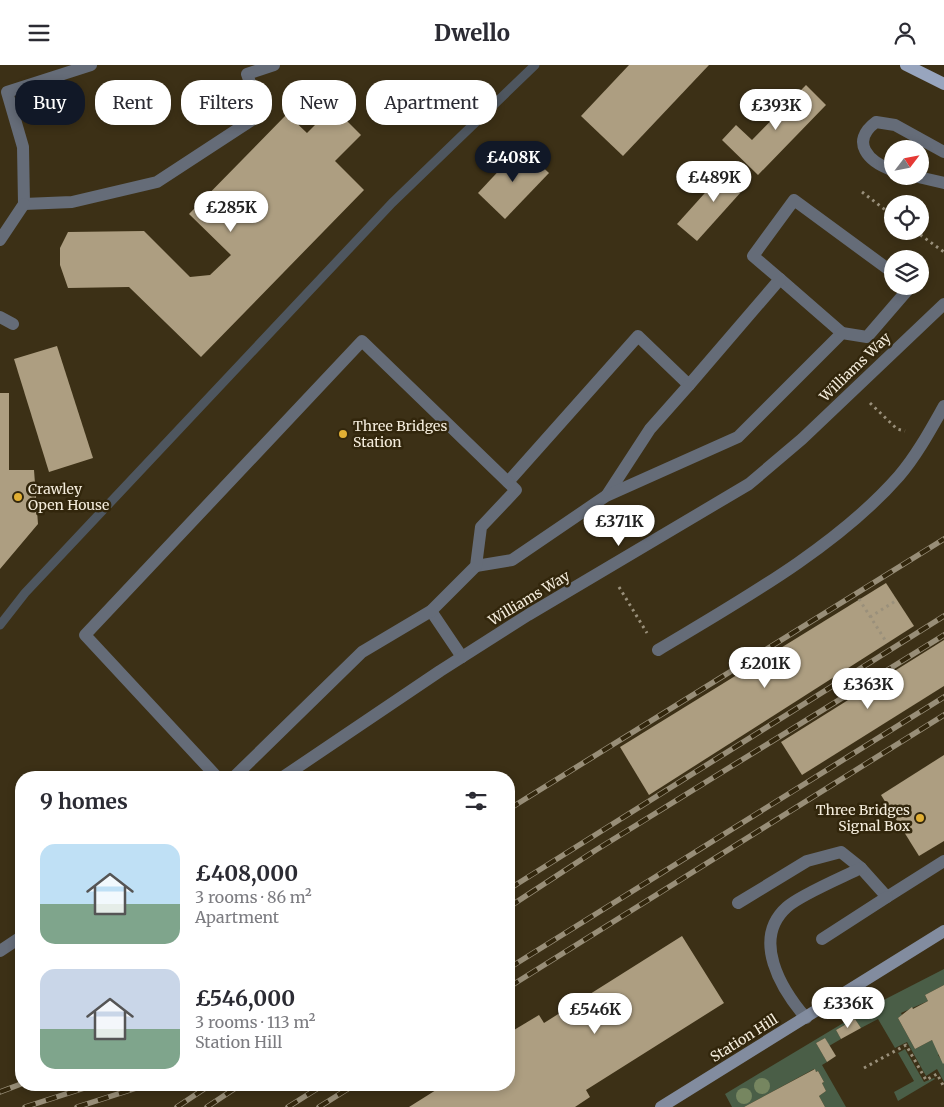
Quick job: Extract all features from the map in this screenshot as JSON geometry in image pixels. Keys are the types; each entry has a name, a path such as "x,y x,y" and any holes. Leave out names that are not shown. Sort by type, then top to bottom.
{"main road":[{"path":"906,65 944,84"}],"street":[{"path":"0,240 24,203 23,147 7,92 91,65"},
{"path":"24,203 72,201 157,182 261,114 247,74 274,65"},
{"path":"884,165 869,157 864,149 863,139 867,129 876,122 895,125 922,140"},
{"path":"929,144 944,152"},
{"path":"929,180 944,183"},
{"path":"884,266 794,200 753,256 842,333 867,337 903,295"},
{"path":"606,496 650,429 780,279"},
{"name":"Williams Way","path":"292,771 528,615 749,485 802,439 944,304"},
{"path":"0,317 13,324"},
{"path":"240,771 362,652 431,611 476,566 512,560 606,496 738,437 842,333"},
{"path":"508,481 638,336 689,385"},
{"path":"212,771 85,635 362,341 516,490 481,527 476,566"},
{"path":"658,650 744,598 819,547 867,508 900,475 926,437 944,405"},
{"path":"431,611 462,657"},
{"path":"738,903 807,861 841,852 861,868 887,897"},
{"path":"822,939 944,861"},
{"path":"806,1018 789,998 773,965 771,944 775,919 789,905 861,868"},
{"name":"Station Hill","path":"661,1107 944,931"},
{"path":"0,951 15,941"}],"path":[{"path":"862,193 884,209"},
{"path":"927,240 944,252"},
{"path":"866,399 897,429"},
{"path":"619,587 645,630"},
{"path":"859,599 887,643"},
{"path":"870,617 897,600"},
{"path":"864,1068 906,1045 926,1080 936,1074 944,1087"}],"green space":[{"path":"944,969 944,985 925,995 928,1001 901,1013 902,1015 898,1018 915,1049 932,1040 940,1053 938,1055 944,1063 944,1082 937,1069 926,1076 907,1042 895,1048 878,1019 861,1028 855,1019 836,1030 841,1039 829,1046 825,1038 816,1043 827,1062 822,1065 846,1107 825,1107 819,1096 826,1091 822,1083 824,1082 818,1071 816,1072 814,1069 744,1107 732,1107 725,1094 870,1007"},
{"path":"905,1049 924,1082 935,1079 898,1101 894,1092 914,1081 898,1053"}],"building":[{"path":"629,65 709,65 623,156 581,116"},
{"path":"806,85 826,105 758,175 722,140 736,125 752,140"},
{"path":"282,119 282,125 299,125 307,133 315,125 351,125 361,135 335,161 364,190 201,357 129,287 68,288 60,265 60,248 68,232 144,231 190,277 210,275 231,255 189,214"},
{"path":"521,147 549,173 505,219 478,193"},
{"path":"731,164 750,182 697,241 677,224"},
{"path":"57,346 93,458 49,472 14,359"},
{"name":"Crawley Open House","path":"0,393 9,393 9,470 34,470 38,524 0,569"},
{"path":"886,583 914,626 649,795 620,747"},
{"path":"944,640 944,686 802,775 781,742"},
{"name":"Three Bridges Signal Box","path":"944,755 944,841 919,856 881,795"},
{"path":"682,936 724,1003 586,1090 590,1097 575,1107 409,1107 434,1091 515,1091 515,1029 539,1015 544,1023"},
{"path":"944,985 943,1064 932,1040 915,1049 898,1018 912,1007 913,1009 928,1001 925,995"},
{"path":"855,1019 861,1028 841,1039 836,1030"},
{"path":"825,1038 836,1056 827,1062 816,1043"},
{"path":"815,1069 824,1082 822,1083 826,1091 819,1096 825,1107 744,1107"}],"waterway":[{"path":"0,625 25,593 392,203 535,65"}],"railway":[{"path":"515,805 944,539"},
{"path":"515,885 944,616"},
{"path":"515,903 596,850 944,635"},
{"path":"515,964 944,697"},
{"path":"515,983 944,715"},
{"path":"0,1092 15,1086"},
{"path":"25,1107 75,1091"},
{"path":"77,1107 127,1091"},
{"path":"177,1107 201,1091"},
{"path":"207,1107 231,1091"},
{"path":"288,1107 313,1091"},
{"path":"319,1107 344,1091"}],"place":[{"name":"Three Bridges Station","path":"343,434"},
{"name":"Crawley Open House","path":"18,497"},
{"name":"Three Bridges Signal Box","path":"920,818"}]}
